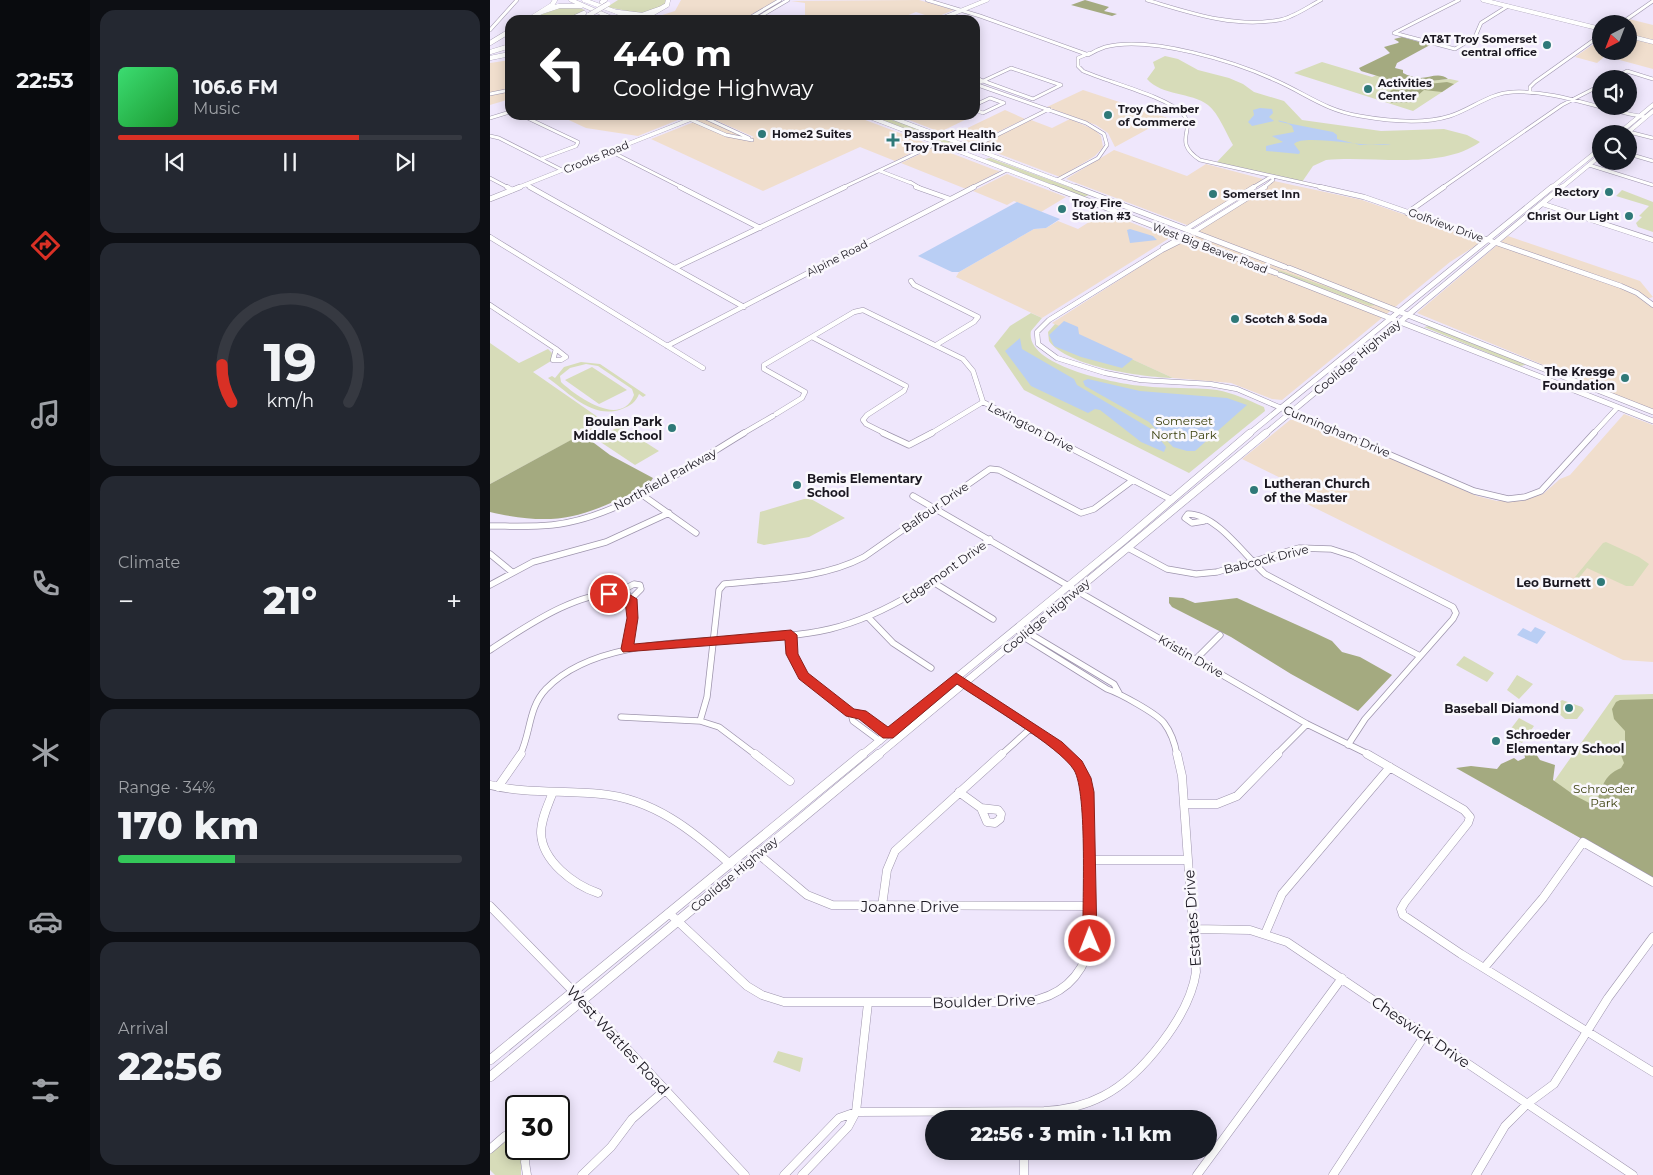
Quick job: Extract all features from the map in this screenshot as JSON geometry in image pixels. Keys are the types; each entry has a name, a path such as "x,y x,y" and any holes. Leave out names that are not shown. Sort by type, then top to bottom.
{"highway":[{"path":"536,15 555,0"},
{"path":"580,15 605,2 614,0"},
{"path":"650,15 667,5 668,0"},
{"path":"589,15 605,2"},
{"path":"541,12 559,6 581,6"},
{"path":"617,12 642,15 662,8"},
{"path":"490,43 505,34"},
{"path":"490,48 505,44"},
{"path":"490,52 505,48"},
{"path":"490,58 505,55"}],"main road":[{"path":"571,0 603,15"},
{"path":"584,0 617,12 620,15"},
{"path":"950,15 987,0"},
{"path":"1483,0 1592,27"},
{"path":"1638,38 1653,42"},
{"path":"1629,125 1653,104"},
{"path":"1637,126 1653,111"},
{"name":"Crooks Road","path":"490,199 688,120"},
{"name":"West Big Beaver Road","path":"877,120 1390,317 1653,421"},
{"name":"West Big Beaver Road","path":"897,120 1432,323 1554,374 1653,412"},
{"path":"958,151 971,148"},
{"path":"980,159 993,156"},
{"name":"Coolidge Highway","path":"490,1060 956,678 1078,590 1328,380 1496,243 1592,156"},
{"name":"Coolidge Highway","path":"490,1077 964,683 1022,632 1070,585 1320,374 1452,267 1488,240 1541,205 1592,162"},
{"path":"1571,173 1576,176"},
{"path":"1082,199 1091,197 1094,194"},
{"path":"1107,208 1120,204"},
{"path":"1170,232 1193,232"},
{"path":"1182,237 1208,238"},
{"path":"1234,257 1249,253"},
{"path":"1452,267 1459,269 1460,272"},
{"path":"1276,273 1287,268"},
{"path":"1419,293 1428,298"},
{"path":"1369,309 1379,307 1381,304"},
{"path":"1418,328 1422,323 1432,323"},
{"path":"1361,341 1367,342 1370,346"},
{"path":"1336,361 1338,366 1344,368"},
{"path":"1518,368 1529,368 1532,364"},
{"path":"1320,374 1327,377 1328,380"},
{"path":"1542,378 1545,374 1554,374"},
{"path":"1618,408 1616,403 1625,401"},
{"path":"1196,479 1196,484 1202,486"},
{"path":"1180,493 1185,496 1186,500"},
{"path":"1122,542 1122,546 1128,548"}],"street":[{"path":"490,30 517,0"},
{"path":"755,15 780,0"},
{"path":"763,15 788,0"},
{"path":"927,0 964,9"},
{"path":"933,0 1089,53 1129,44 1169,47 1268,78 1333,110 1364,116 1433,121 1450,116 1490,96 1509,92 1530,92 1592,104"},
{"path":"1147,0 1213,20 1236,22 1281,20 1321,0"},
{"path":"1459,0 1394,33 1448,49 1457,49 1475,37 1480,24 1508,6"},
{"path":"1633,15 1653,1"},
{"path":"772,5 776,7"},
{"path":"764,10 770,11"},
{"path":"1530,92 1535,82 1592,41"},
{"name":"Golfview Drive","path":"1089,53 1078,62 1078,66 1083,71 1178,110 1185,118 1184,144 1186,151 1200,160 1267,179"},
{"path":"980,80 1011,68 1061,85 1033,99 980,83"},
{"path":"1637,75 1653,79"},
{"path":"980,83 1094,126 1102,132 1107,140 1106,149 1098,158 1057,180"},
{"path":"1407,213 1513,138 1592,89"},
{"path":"490,94 505,91"},
{"path":"996,100 1007,95"},
{"path":"980,103 990,98 1004,103 983,113 980,112"},
{"path":"1572,100 1640,116 1649,116"},
{"path":"971,148 1048,110"},
{"path":"490,118 505,113"},
{"path":"532,120 578,142 576,146 541,159"},
{"path":"692,120 737,138 752,140 711,120"},
{"path":"711,128 721,131 729,128"},
{"path":"737,138 743,135"},
{"path":"1637,135 1653,138"},
{"path":"490,136 562,170"},
{"path":"675,268 938,143"},
{"path":"610,151 760,228"},
{"path":"1637,156 1653,161"},
{"path":"1589,165 1653,185"},
{"name":"Golfview Drive","path":"1230,168 1364,197 1626,288 1653,304"},
{"name":"Alpine Road","path":"667,346 1007,170"},
{"path":"880,171 950,200"},
{"path":"490,178 512,190"},
{"path":"1186,229 1258,187 1267,179 1273,178"},
{"path":"1193,232 1263,189 1273,178"},
{"path":"526,185 744,307"},
{"path":"1541,205 1560,209 1653,240"},
{"path":"1162,250 1166,245 1182,237"},
{"path":"490,238 703,368"},
{"path":"1162,250 1182,240 1189,240"},
{"name":"Cunningham Drive","path":"1162,250 1049,320 1038,329 1036,341 1044,350 1081,366 1144,380 1227,386 1293,411 1474,492 1494,497 1514,499 1531,496 1545,487 1618,408"},
{"path":"911,281 914,285 977,316 974,322 936,345"},
{"path":"490,304 556,349"},
{"name":"Lexington Drive","path":"812,337 858,310 869,312 957,355 968,365 975,376 983,402 1172,500"},
{"path":"812,337 906,386 904,391 866,415 864,420 866,424 909,445 983,402"},
{"name":"Northfield Parkway","path":"490,526 536,526 571,521 607,510 641,494 802,398 805,392 764,366 812,337"},
{"name":"Balfour Drive","path":"714,641 719,590 724,584 813,575 836,570 864,557 990,469 999,470 1081,513 1091,511 1133,480"},
{"path":"641,494 696,533"},
{"name":"Kristin Drive","path":"913,496 1070,585 1307,724 1390,767 1459,806 1469,815 1468,823 1404,902 1401,911 1408,920 1484,968"},
{"path":"490,586 538,559 616,538 669,513"},
{"path":"1204,521 1228,534 1251,562 1270,577 1420,656 1365,719 1348,745"},
{"name":"Edgemont Drive","path":"498,787 520,755 531,712 548,687 588,660 627,649 791,635 828,629 869,618 901,603 990,540"},
{"name":"Babcock Drive","path":"1128,548 1167,569 1190,574 1210,574 1299,548 1331,549 1358,559 1447,603 1456,611 1453,619 1420,656"},
{"path":"490,554 512,572"},
{"path":"933,582 993,619"},
{"path":"490,650 550,613 619,592 634,584 640,585 641,589 630,597"},
{"path":"619,592 630,597"},
{"path":"627,649 632,618 630,597"},
{"path":"869,618 893,643 931,668"},
{"name":"Estates Drive","path":"1022,632 1107,690 1119,693 1163,722 1175,744 1184,804 1194,929 1196,967 1193,990 1185,1008 1130,1074 1115,1089 1085,1105 1060,1110"},
{"path":"791,635 792,654 804,676 851,713 862,715 888,734"},
{"path":"1196,658 1220,635"},
{"path":"700,721 706,703 714,641"},
{"name":"Boulder Drive","path":"669,913 747,986 762,995 793,1003 1026,1002 1051,997 1073,982 1084,965 1090,946 1088,798 1083,774 1065,752 956,678"},
{"path":"851,713 853,721 880,741"},
{"path":"621,716 700,721 726,731 790,781"},
{"path":"1184,804 1217,804 1237,796 1307,724"},
{"path":"882,906 887,870 895,852 1031,728"},
{"path":"1266,934 1271,916 1282,894 1390,767"},
{"path":"490,785 518,791 611,795 651,805 683,824 730,864"},
{"path":"553,792 542,823 544,848 576,883 598,892"},
{"path":"959,792 981,808"},
{"path":"1653,882 1583,842 1552,885 1484,968 1653,1072"},
{"name":"Joanne Drive","path":"750,847 807,895 821,902 841,906 1090,906"},
{"path":"1089,860 1188,860"},
{"name":"West Wattles Road","path":"490,906 574,992 580,1001 744,1175"},
{"name":"Cheswick Drive","path":"1194,929 1243,930 1266,934 1303,952 1633,1175"},
{"path":"1476,1175 1505,1126 1527,1104 1546,1092 1554,1084 1587,1031 1653,937"},
{"path":"1197,1175 1342,978"},
{"path":"802,1175 848,1127 856,1112 868,1004"},
{"path":"1333,1175 1425,1035"},
{"path":"582,1175 611,1147 632,1120 665,1090"},
{"name":"Estates Drive","path":"784,1175 839,1118 856,1112 925,1113"},
{"path":"490,1148 505,1137"},
{"path":"525,1160 527,1175"},
{"path":"1024,1160 1024,1175"}],"shaded area":[{"path":"681,0 777,0 751,15 662,15 675,11"},
{"path":"919,0 954,10 942,15 925,15 916,12 908,15 805,15 805,3 791,1"},
{"path":"1638,21 1653,25 1653,40 1638,37"},
{"path":"1638,40 1653,44 1653,69 1620,60 1638,60"},
{"path":"1592,45 1592,60 1600,60 1597,63 1575,57"},
{"path":"505,61 505,100 490,105 490,63"},
{"path":"1083,90 1168,118 1115,147 1108,133 1096,125 1047,107"},
{"path":"1005,110 1025,119 973,144 951,136"},
{"path":"1070,119 1095,130 1101,136 1103,147 1095,156 1060,177 978,146 1031,120 1052,128"},
{"path":"569,120 678,120 638,136 586,128"},
{"path":"699,120 708,120 746,138 754,137 715,120 865,120 929,144 895,161 860,147 763,191 651,139"},
{"path":"909,120 965,120 940,132"},
{"path":"935,147 1000,171 966,189 901,163"},
{"path":"1114,150 1187,176 1206,164 1263,179 1258,185 1193,224 1187,225 1066,179"},
{"path":"1007,174 1066,197 1041,212 1014,201 1007,205 973,191"},
{"path":"1274,181 1362,200 1478,240 1480,243 1450,262 1282,400 1272,399 1231,383 1173,378 1052,323"},
{"path":"1105,212 1168,239 1042,318 956,277 959,272 1034,229 1046,228 1058,221 1078,229"},
{"path":"1508,236 1640,281 1653,297 1643,300 1653,308 1653,410 1417,313"},
{"path":"1624,414 1653,425 1653,662 1623,660 1305,503 1315,495 1242,459 1290,420 1301,418 1477,496 1497,501 1521,501 1543,494 1560,479 1570,475"}],"green space":[{"path":"618,0 667,1 665,5 643,14 607,7"},
{"path":"1085,0 1109,7 1104,11 1117,14 1112,16 1071,5"},
{"path":"576,7 585,10 575,15 540,15 553,8"},
{"path":"1402,37 1430,45 1397,63 1395,68 1403,70 1403,73 1416,78 1441,76 1448,79 1404,84 1361,71 1359,68 1390,53 1384,47 1398,43 1394,39"},
{"path":"1165,56 1178,59 1198,70 1229,78 1243,84 1254,92 1284,101 1302,120 1381,131 1444,129 1467,135 1480,142 1464,151 1426,159 1326,160 1313,166 1302,182 1216,163 1233,145 1219,118 1212,109 1201,101 1160,88 1147,79 1155,68 1153,62"},
{"path":"1322,62 1372,77 1377,75 1404,83 1450,79 1459,81 1413,111 1294,73"},
{"path":"1447,82 1454,84 1442,92 1424,90 1417,96 1415,102 1392,103 1380,95 1400,87"},
{"path":"882,120 891,120 919,129 965,149"},
{"path":"990,158 1089,195 1084,197 985,159"},
{"path":"1622,190 1653,202 1653,232 1638,227 1636,223 1642,217 1639,216 1649,206 1616,196"},
{"path":"1279,270 1375,305 1370,306 1278,272"},
{"name":"Somerset North Park","path":"1031,313 1042,318 1031,331 1033,343 1042,354 1075,371 1131,384 1223,391 1264,407 1265,411 1189,473 1024,390 994,346 1010,326"},
{"name":"Somerset North Park","path":"1055,324 1173,378 1125,373 1072,358 1049,341 1048,332"},
{"path":"1429,326 1525,365 1520,366 1424,327"},
{"path":"490,343 519,363 548,349 552,353 551,361 533,372 605,422 490,484"},
{"path":"581,362 600,364 646,395 643,397 639,394 628,407 622,409 601,411 591,408 548,378 552,376 555,378 564,367","holes":["586,364 598,366 632,389 634,395 628,405 619,409 609,410 587,401 561,382 560,376 570,368"]},
{"path":"592,367 627,390 599,404 565,380"},
{"path":"620,426 659,451 635,465 596,439"},
{"path":"582,434 610,455 653,478 648,486 589,512 554,519 515,517 490,512 490,484"},
{"path":"804,499 811,499 845,518 809,537 764,545 757,543 760,512"},
{"path":"1606,542 1639,557 1649,564 1633,586 1626,586 1587,568 1578,579 1575,577 1603,543"},
{"path":"1169,597 1183,598 1195,603 1237,598 1332,641 1342,652 1360,657 1392,675 1358,711 1291,674 1231,637 1172,607 1169,603"},
{"path":"1464,656 1494,673 1487,682 1456,665"},
{"path":"1517,675 1533,684 1519,699 1507,690"},
{"name":"Schroeder Park","path":"1653,694 1653,879 1533,811 1615,695"},
{"name":"Schroeder Park","path":"1653,699 1653,879 1456,768 1471,766 1497,769 1501,764 1514,758 1518,761 1525,758 1524,751 1534,751 1540,760 1555,765 1553,780 1574,795 1595,806 1610,774 1621,768 1624,763 1621,755 1625,747 1625,731 1614,719 1612,709 1616,702 1620,700"},
{"name":"Baseball Diamond","path":"1562,700 1582,707 1584,710 1577,719 1565,719 1556,711 1555,706"},
{"path":"1519,718 1534,726 1522,743 1506,735"},
{"path":"778,1051 803,1058 800,1072 773,1062"},
{"path":"505,1142 505,1160 521,1160 521,1175 495,1175 490,1170 490,1154"}],"water":[{"path":"1260,108 1272,109 1273,113 1269,117 1274,121 1252,126 1248,122 1254,115 1253,110"},
{"path":"1287,123 1333,132 1337,135 1337,139 1353,143 1310,140 1294,144 1300,152 1299,154 1266,151 1266,146 1283,142 1272,136 1294,132 1292,126"},
{"path":"1017,202 1060,219 1046,228 1034,229 959,272 952,272 918,256"},
{"path":"1130,229 1153,236 1157,240 1130,243 1127,230"},
{"name":"Somerset North Park","path":"1064,321 1078,327 1079,334 1133,359 1122,368 1081,357 1054,346 1049,335"},
{"path":"1020,338 1022,349 1074,379 1077,385 1153,430 1166,447 1164,452 1141,442 1100,410 1095,409 1088,413 1031,386 1005,351"},
{"path":"1088,379 1140,391 1227,398 1247,405 1195,451 1187,451 1173,447 1149,422 1085,386 1083,381"},
{"path":"1535,627 1546,632 1537,644 1517,635 1523,628 1531,632"}],"waterway":[{"path":"1279,121 1287,123"}],"place":[{"name":"AT&T Troy Somerset central office","path":"1547,45"},
{"name":"Activities Center","path":"1368,89"},
{"name":"Troy Chamber of Commerce","path":"1108,115"},
{"name":"Home2 Suites","path":"762,134"},
{"name":"Passport Health Troy Travel Clinic","path":"893,140"},
{"name":"Rectory","path":"1609,192"},
{"name":"Somerset Inn","path":"1213,194"},
{"name":"Troy Fire Station #3","path":"1062,209"},
{"name":"Christ Our Light","path":"1629,216"},
{"name":"Scotch & Soda","path":"1235,319"},
{"name":"The Kresge Foundation","path":"1625,378"},
{"name":"Boulan Park Middle School","path":"672,428"},
{"name":"Bemis Elementary School","path":"797,485"},
{"name":"Lutheran Church of the Master","path":"1254,490"},
{"name":"Leo Burnett","path":"1601,582"},
{"name":"Baseball Diamond","path":"1569,708"},
{"name":"Schroeder Elementary School","path":"1496,741"}],"route":[{"path":"609,594 617,591 624,593 628,595 632,602 633,610 627,649 791,635 792,654 795,663 804,676 851,713 862,715 888,734 956,678 1057,746 1078,765 1083,774 1088,792 1090,941"}]}
